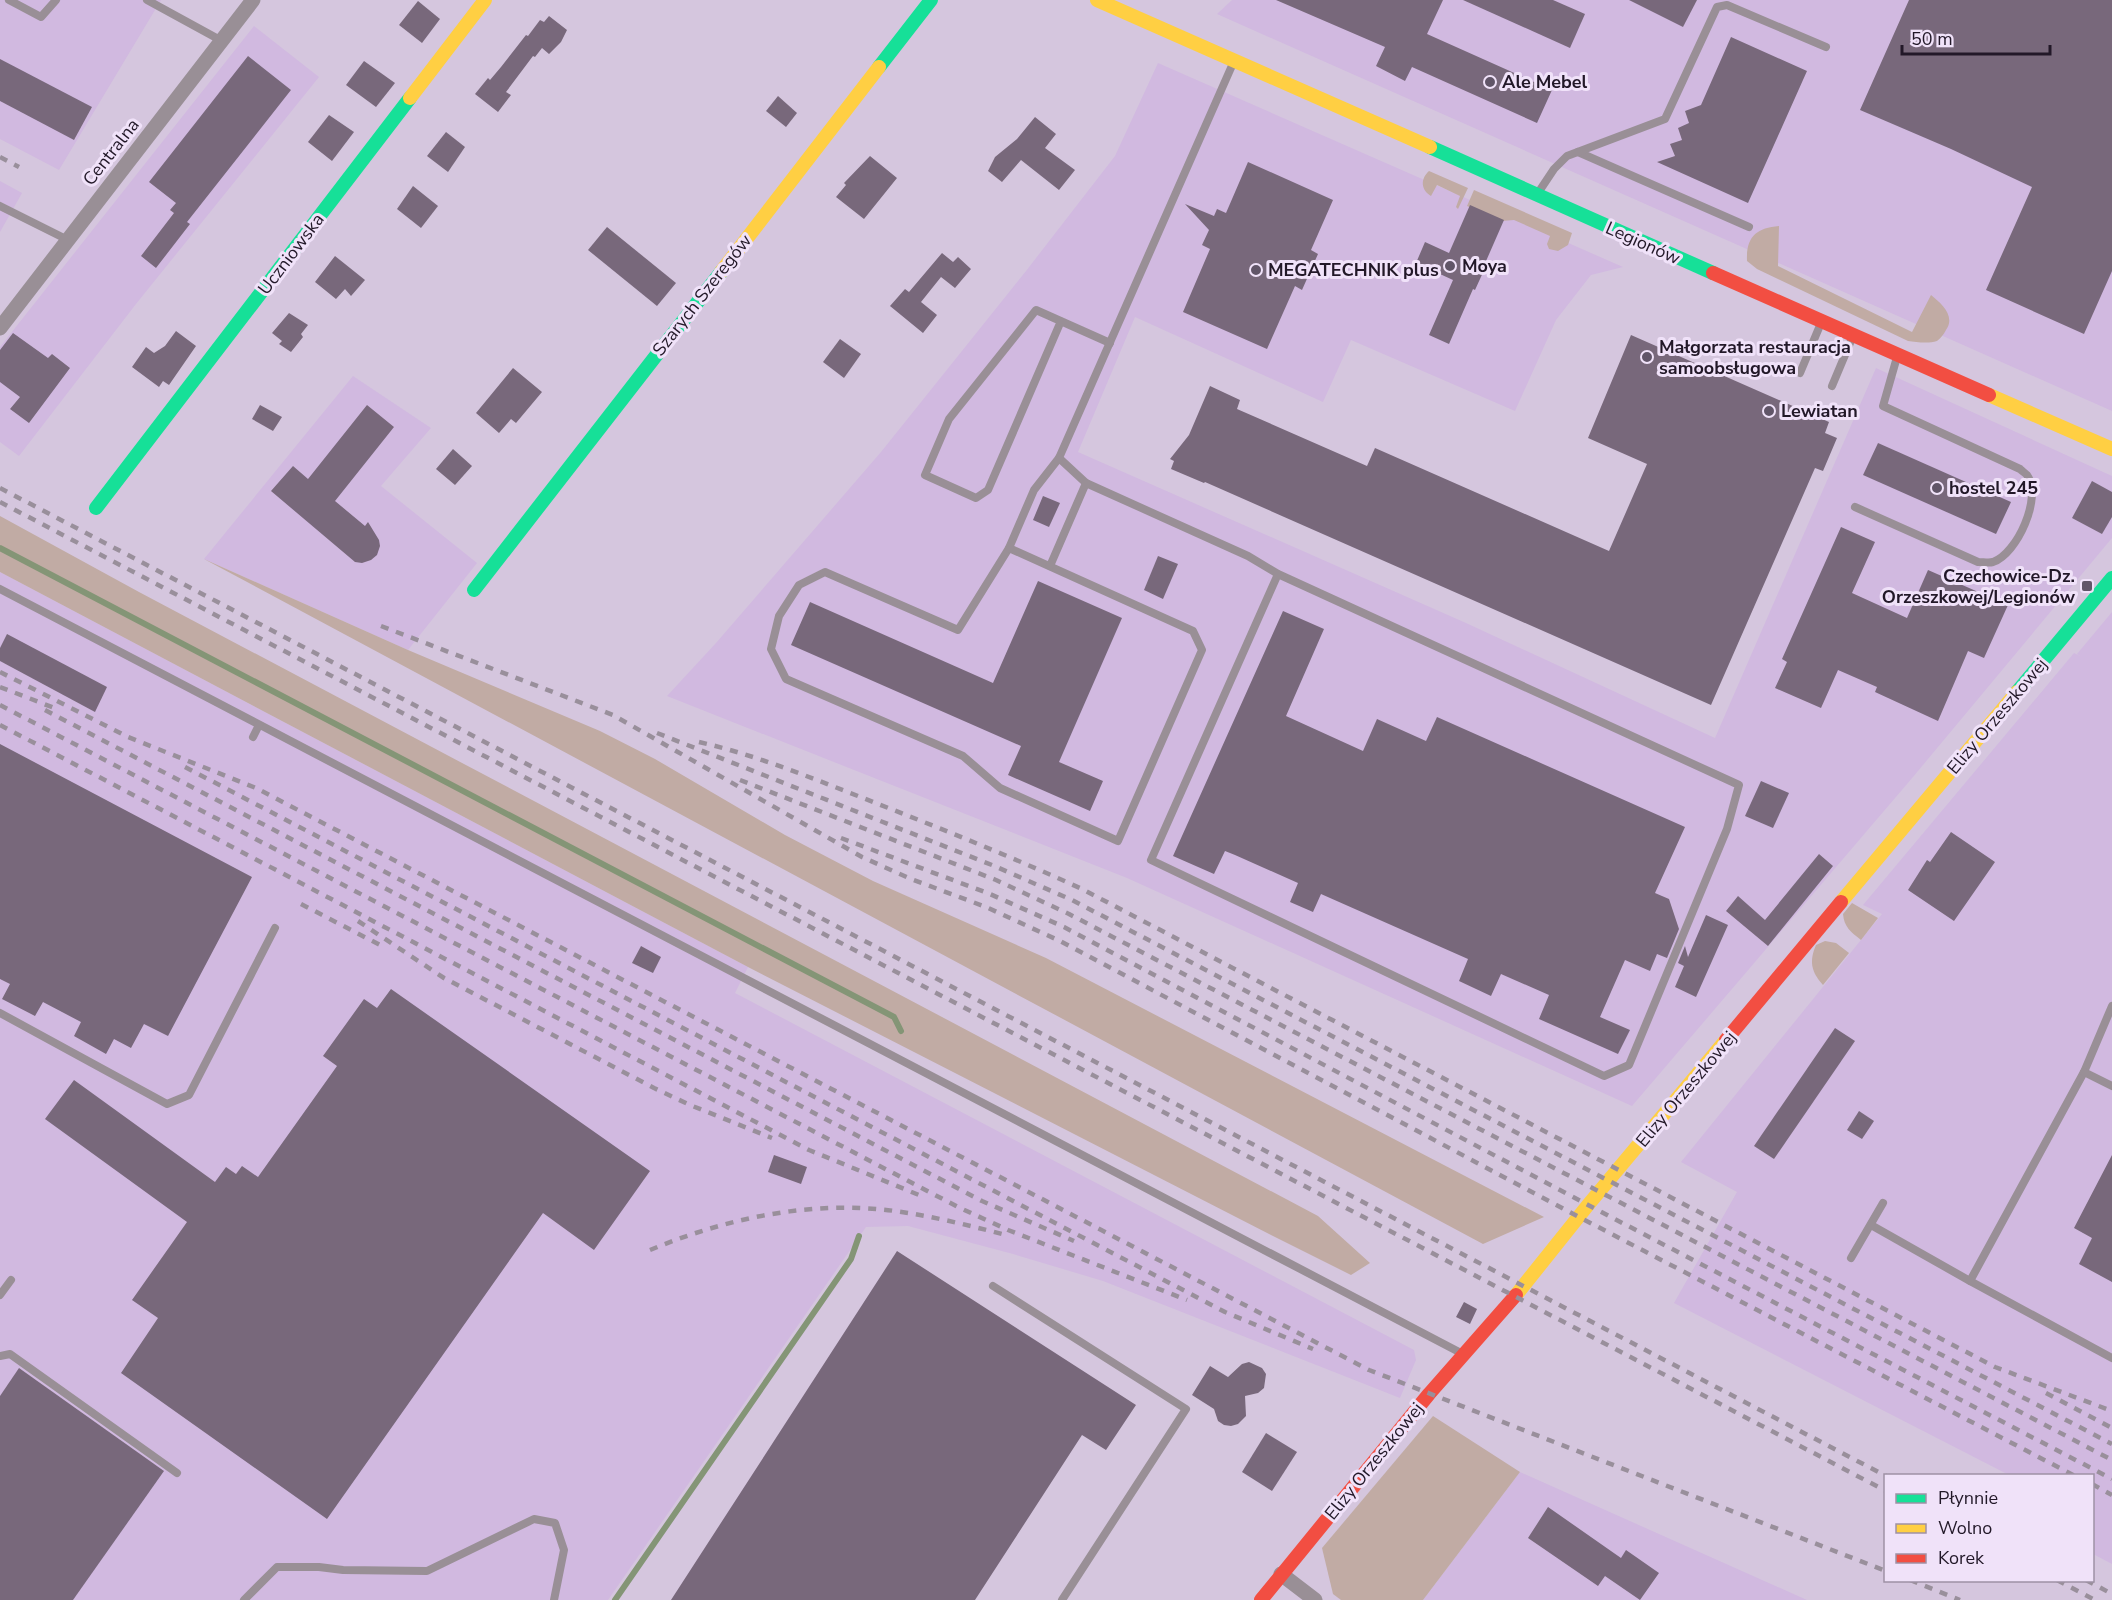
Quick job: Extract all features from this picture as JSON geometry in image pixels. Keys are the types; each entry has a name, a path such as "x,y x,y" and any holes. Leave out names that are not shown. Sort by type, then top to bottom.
{"street":[{"name":"Centralna","path":"0,328 253,0"},
{"name":"Uczniowska","path":"96,508 485,0"},
{"name":"Szarych Szeregów","path":"474,591 931,0"},
{"name":"Legionów","path":"1097,0 2112,449"},
{"name":"Elizy Orzeszkowej","path":"1261,1600 1422,1403 1515,1296 1588,1205 2112,578"},
{"path":"1281,1574 1315,1600"}],"lane":[{"path":"9,0 41,17 56,0"},
{"path":"147,0 222,41"},
{"path":"1537,195 1554,169 1567,156 1665,119 1717,7 1727,5 1826,47"},
{"path":"1009,548 1193,631 1202,650 1118,841 1000,788 963,756 786,679 771,649 778,616 799,585 825,572 958,630 1009,548 1034,490 1059,458 1234,60"},
{"path":"1578,152 1749,227"},
{"path":"0,206 68,240"},
{"path":"1061,321 988,490 976,498 925,475 949,419 1036,310 1061,321 1110,343"},
{"path":"1800,372 1821,322"},
{"path":"1832,386 1853,336"},
{"path":"1856,507 1978,562 1992,562 2002,557 2013,546 2028,517 2031,487 2028,476 2020,469 1883,406 1897,355"},
{"path":"1059,458 1086,483 1248,556 1278,574 1739,785 1727,829 1629,1065 1604,1076 1151,860 1278,574"},
{"path":"1050,566 1086,483"},
{"path":"0,589 1464,1355"},
{"path":"253,737 259,725"},
{"path":"0,1012 167,1104 189,1095 275,928"},
{"path":"1970,1281 2084,1072 2112,1006"},
{"path":"2084,1072 2112,1086"},
{"path":"1851,1258 1883,1203"},
{"path":"1870,1225 2112,1358"},
{"path":"0,1295 11,1280"},
{"path":"993,1286 1186,1409 1062,1600"},
{"path":"0,1356 10,1354 177,1473"},
{"path":"244,1600 277,1567 427,1571 534,1519 555,1523 564,1550 554,1600"}],"shaded area":[{"path":"0,0 161,0 59,170 0,139"},
{"path":"1232,0 2112,0 2112,411 1217,14"},
{"path":"254,26 319,77 136,304 19,456 0,442 0,347"},
{"path":"1158,63 1623,267 1591,275 1556,320 1515,411 1351,340 1323,402 1135,317 1078,452 1466,623 1715,738 1876,368 2112,476 2112,538 1913,777 1632,1106 1127,878 667,696 716,643 881,452 1026,271 1115,156"},
{"path":"1429,171 1468,188 1458,209 1456,207 1460,196 1437,185 1431,196 1425,191 1423,181"},
{"path":"0,181 22,193 0,232"},
{"path":"1474,190 1572,233 1568,245 1558,251 1549,249 1547,244 1550,236 1514,220 1502,221 1467,206"},
{"path":"1779,226 1778,266 1912,332 1931,295 1946,310 1949,325 1938,340 1933,342 1908,341 1757,269 1747,261 1748,246 1751,240 1754,235 1764,229"},
{"path":"353,376 431,428 381,486 477,563 408,650 204,559"},
{"path":"0,516 139,592 1318,1216 1370,1263 1351,1275 1279,1239 748,967 0,572"},
{"path":"204,559 408,650 600,731 655,759 785,835 873,881 1046,958 1544,1217 1483,1244"},
{"path":"0,572 748,967 735,993 1414,1350 1416,1360 1400,1398 1103,1281 908,1226 866,1227 608,1600 0,1600"},
{"path":"2112,612 2112,1564 2094,1555 2094,1474 2007,1474 1674,1303 1737,1192 1681,1162 1882,914 1863,905 2074,653 2080,656 2077,654"},
{"path":"1852,903 1878,918 1861,940 1849,929 1844,919 1843,914"},
{"path":"1825,941 1836,943 1849,953 1823,985 1812,966 1812,956 1816,945"},
{"path":"1433,1416 1520,1472 1423,1600 1341,1600 1333,1594 1322,1548"},
{"path":"1520,1472 1807,1600 1423,1600"}],"building":[{"path":"1276,0 1443,0 1427,34 1552,90 1537,123 1412,67 1405,81 1376,66 1385,47"},
{"path":"1463,0 1553,0 1585,14 1570,48"},
{"path":"1629,0 1697,0 1683,27"},
{"path":"1909,0 2112,0 2112,271 2084,334 1986,290 2032,187 1860,110"},
{"path":"418,1 440,19 422,43 399,25"},
{"path":"549,16 567,30 561,42 549,54 542,48 535,57 533,56 506,92 511,95 498,112 475,94 488,78 490,80 540,20 544,22"},
{"path":"1731,37 1807,71 1748,203 1657,162 1675,156 1670,144 1682,140 1678,128 1689,123 1685,111 1701,105"},
{"path":"248,56 291,90 187,222 190,224 156,268 141,256 174,213 170,210 176,203 149,182"},
{"path":"0,59 92,107 74,140 0,101"},
{"path":"364,61 395,83 376,107 346,85"},
{"path":"778,96 797,113 786,127 766,111"},
{"path":"329,115 354,132 332,161 308,142"},
{"path":"1035,117 1056,134 1045,148 1075,170 1059,190 1021,160 1002,182 988,171 995,157 1017,139"},
{"path":"446,132 465,147 448,172 427,156"},
{"path":"870,156 897,178 864,219 836,197 846,185 844,183"},
{"name":"MEGATECHNIK plus","path":"1248,162 1333,200 1311,250 1318,254 1302,290 1295,286 1267,349 1183,312 1210,249 1202,245 1209,230 1185,204 1214,216 1217,209 1226,213"},
{"path":"413,186 438,206 421,228 397,209"},
{"path":"1470,205 1504,220 1483,268 1485,268 1475,290 1473,289 1449,344 1429,335 1453,280 1416,263 1425,242 1449,253"},
{"path":"607,227 676,283 657,306 588,250"},
{"path":"942,253 953,262 958,257 971,269 955,288 941,277 921,302 937,315 923,333 890,306 905,289 909,292"},
{"path":"335,256 365,280 351,296 345,289 336,299 315,282"},
{"path":"289,313 308,325 301,334 303,337 291,352 279,344 282,341 272,333"},
{"path":"176,331 196,346 169,385 163,381 159,387 132,367 146,347 154,353 165,346"},
{"path":"13,333 48,358 52,354 70,368 29,423 10,409 20,397 0,382 0,350"},
{"path":"1631,335 1829,422 1825,433 1837,438 1823,471 1815,468 1711,705 1171,469 1174,461 1170,459 1189,435 1210,386 1240,400 1237,409 1367,466 1375,448 1609,551 1647,464 1588,438"},
{"path":"840,339 861,354 844,378 823,362"},
{"path":"513,368 542,392 516,423 511,419 499,433 476,413"},
{"path":"260,405 282,417 273,431 252,419"},
{"path":"367,405 394,427 335,501 365,526 368,522 379,540 377,555 362,563 355,562 271,491 293,466 308,479"},
{"name":"hostel 245","path":"1878,443 2011,502 1996,534 1863,475"},
{"path":"453,449 472,466 455,485 436,469"},
{"path":"2092,481 2112,492 2112,517 2102,534 2072,518"},
{"path":"1043,496 1060,503 1049,527 1033,520"},
{"path":"1841,527 1875,542 1852,593 1907,618 1928,570 2008,605 1984,658 1968,651 1938,721 1875,692 1877,687 1838,670 1821,708 1775,688 1787,662 1782,659"},
{"path":"1158,556 1178,564 1163,599 1144,590"},
{"path":"1038,581 1122,618 1059,762 1103,781 1090,811 1008,775 1021,746 791,645 810,602 993,683"},
{"path":"1283,611 1324,629 1286,716 1363,751 1377,719 1426,741 1437,717 1685,827 1655,893 1669,899 1679,929 1667,958 1657,954 1650,971 1625,960 1600,1017 1630,1030 1618,1054 1539,1019 1549,995 1501,974 1491,996 1459,981 1468,959 1321,894 1313,912 1290,902 1298,883 1225,851 1214,874 1173,856"},
{"path":"7,634 107,687 95,712 0,661 0,648"},
{"path":"0,744 252,877 168,1036 144,1024 131,1048 114,1039 106,1054 74,1036 81,1022 43,1002 35,1016 2,999 10,984 0,979"},
{"path":"1761,781 1789,793 1773,828 1745,816"},
{"path":"1951,832 1995,862 1954,921 1908,890 1927,860 1930,862"},
{"path":"1819,854 1833,866 1768,946 1726,911 1738,896 1765,920"},
{"path":"1706,915 1728,925 1696,997 1675,987 1684,966 1678,963 1685,946 1688,957"},
{"path":"641,946 661,957 653,973 632,963"},
{"path":"391,989 650,1171 594,1250 543,1213 327,1519 121,1373 158,1318 132,1300 187,1222 45,1119 74,1080 215,1182 226,1167 236,1174 242,1166 258,1177 337,1066 323,1056 364,999 377,1008"},
{"path":"1835,1028 1855,1041 1774,1159 1754,1146"},
{"path":"1859,1111 1874,1121 1862,1139 1847,1130"},
{"path":"774,1155 807,1167 801,1184 768,1172"},
{"path":"2112,1155 2112,1282 2079,1264 2092,1238 2074,1228"},
{"path":"897,1251 1136,1405 1106,1450 1082,1435 975,1600 671,1600"},
{"path":"1464,1302 1477,1309 1470,1324 1456,1317"},
{"path":"1249,1362 1262,1368 1266,1374 1264,1388 1258,1393 1245,1396 1246,1416 1238,1424 1224,1425 1218,1421 1214,1409 1192,1395 1210,1366 1228,1377 1242,1364"},
{"path":"19,1368 164,1471 73,1600 0,1600 0,1396"},
{"path":"1266,1433 1297,1452 1272,1491 1242,1472"},
{"path":"1548,1507 1621,1558 1626,1550 1659,1573 1640,1600 1605,1576 1598,1586 1528,1538"}],"waterway":[{"path":"0,548 894,1017 901,1031"},
{"path":"615,1600 851,1259 859,1236"}],"railway":[{"path":"0,157 19,167"},
{"path":"0,488 1884,1475"},
{"path":"0,502 1884,1490"},
{"path":"381,626 613,715 862,857 911,879 986,907 1060,941 1579,1217 2071,1474"},
{"path":"0,672 128,737 256,788 1369,1370 1884,1570"},
{"path":"0,687 57,709"},
{"path":"0,705 958,1207 1008,1230 1187,1300"},
{"path":"45,710 982,1201 1074,1241"},
{"path":"0,725 809,1150 919,1195"},
{"path":"657,733 992,865 1072,900 2112,1444"},
{"path":"699,742 762,760 823,782 973,842 1082,889 1995,1367 2112,1411"},
{"path":"185,767 1225,1312 1313,1349"},
{"path":"740,780 996,880 1069,914 2112,1460"},
{"path":"841,838 990,894 1064,927 2112,1479"},
{"path":"301,904 380,945"},
{"path":"358,921 444,978 654,1088 772,1138"},
{"path":"650,1250 739,1221 770,1214 832,1208 864,1208 909,1213 1002,1234"},
{"path":"2046,1393 2112,1428"},
{"path":"2094,1485 2112,1495"},
{"path":"1915,1582 1960,1600"},
{"path":"2061,1582 2095,1600"},
{"path":"2090,1582 2112,1594"}],"traffic: fast":[{"path":"879,67 931,0"},
{"path":"96,508 410,98"},
{"path":"1430,147 1713,273"},
{"path":"474,590 721,272"},
{"path":"2017,692 2112,578"}],"traffic: slow":[{"path":"410,98 485,0"},
{"path":"1097,0 1430,147"},
{"path":"721,272 879,67"},
{"path":"1989,395 2112,449"},
{"path":"1841,902 2017,692"},
{"path":"1516,1295 1726,1040"}],"traffic: jam":[{"path":"1713,273 1989,395"},
{"path":"1726,1040 1841,902"},
{"path":"1261,1600 1429,1394 1516,1295"}],"place":[{"name":"Ale Mebel","path":"1490,82"},
{"name":"Moya","path":"1450,266"},
{"name":"MEGATECHNIK plus","path":"1256,270"},
{"name":"Małgorzata restauracja samoobsługowa","path":"1647,357"},
{"name":"Lewiatan","path":"1769,411"},
{"name":"hostel 245","path":"1937,488"},
{"name":"Czechowice-Dz. Orzeszkowej/Legionów","path":"2087,586"}]}
